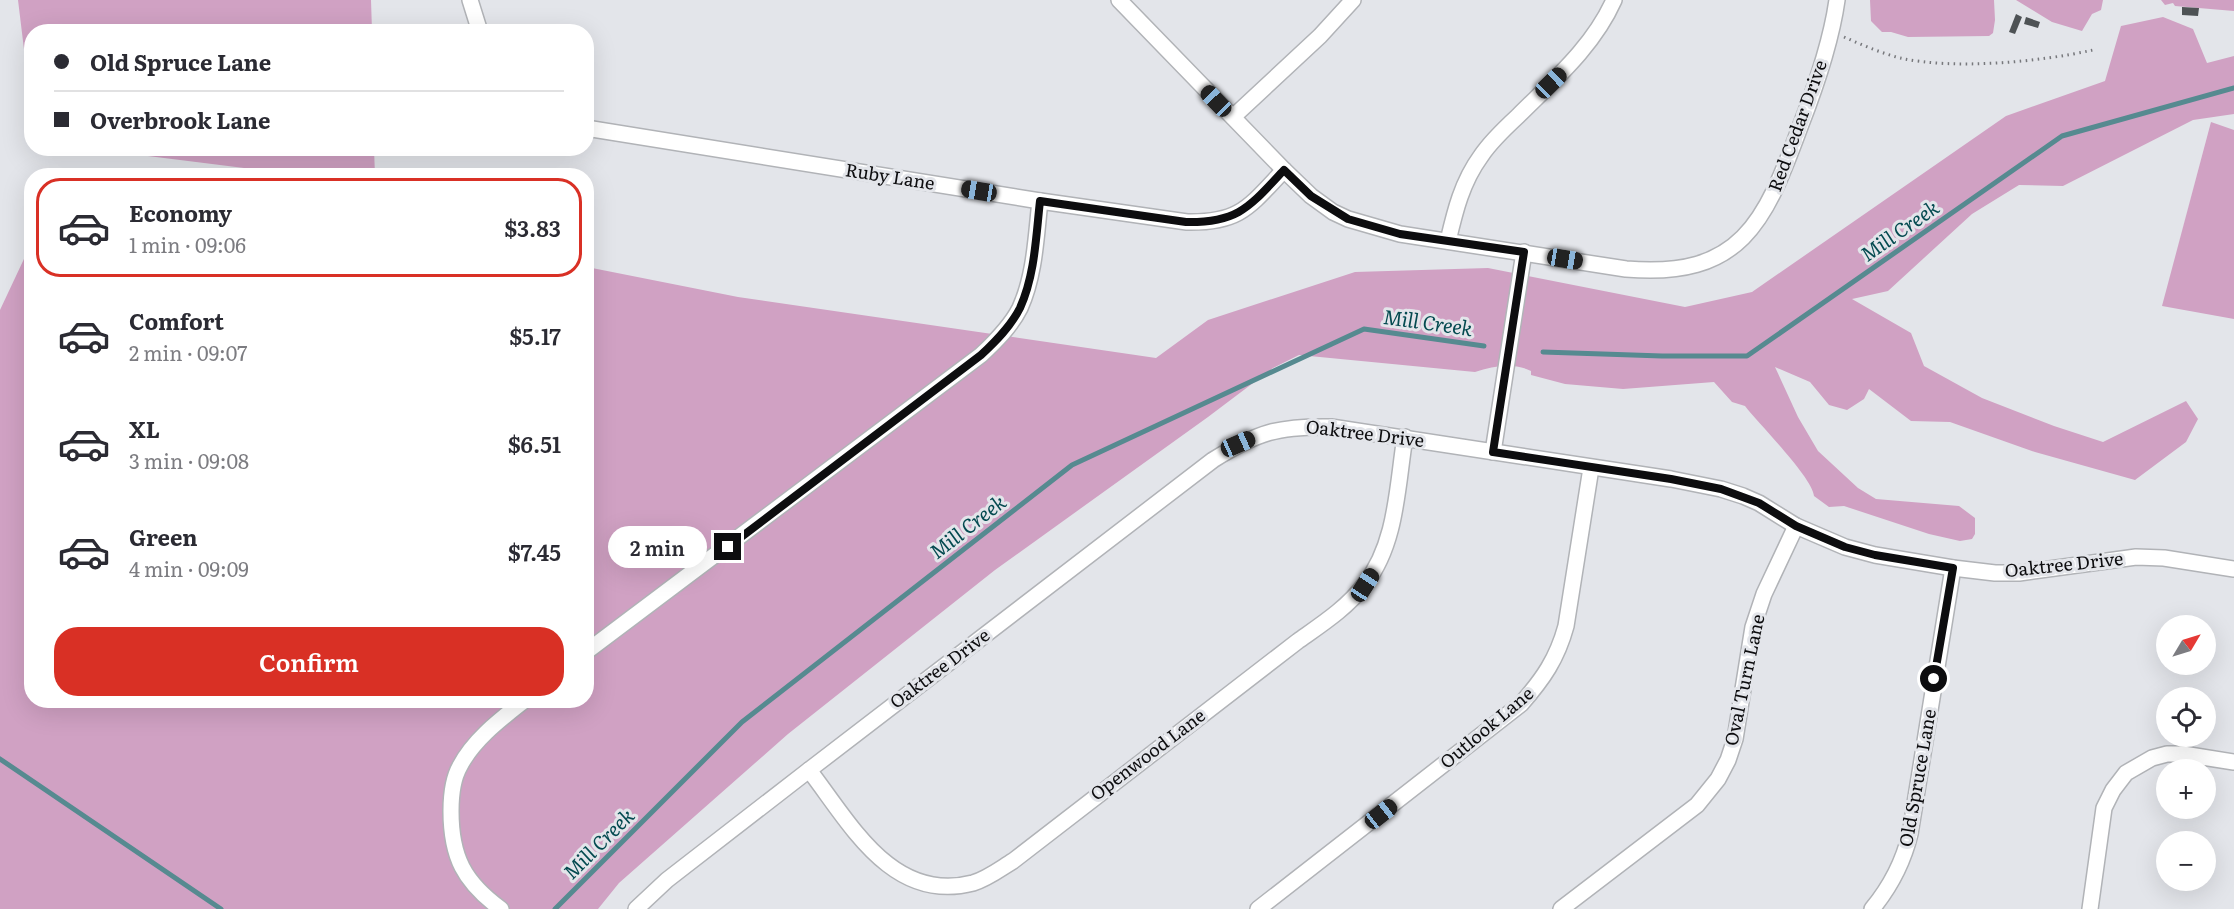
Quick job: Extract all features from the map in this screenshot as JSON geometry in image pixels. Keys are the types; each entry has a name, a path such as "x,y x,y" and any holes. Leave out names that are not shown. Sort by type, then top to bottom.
{"street":[{"path":"470,0 478,24"},
{"name":"Red Cedar Drive","path":"1119,0 1311,196 1348,219 1400,234 1626,269 1655,271 1694,266 1720,254 1752,229 1779,185 1831,32 1837,0"},
{"path":"1233,117 1320,36 1353,0"},
{"path":"1448,241 1457,203 1480,156 1585,47 1614,0"},
{"name":"Ruby Lane","path":"594,129 1040,201 1186,222 1226,219 1242,212 1284,170"},
{"path":"594,646 981,355 1009,325 1024,296 1033,260 1040,201"},
{"path":"1493,452 1524,252"},
{"name":"Oaktree Drive","path":"640,908 668,880 1213,460 1238,444 1283,428 1331,427 1405,437 1721,489 1759,503 1796,526 1845,547 1875,555 1953,568 1995,573 2019,573 2136,557 2164,558 2234,569"},
{"name":"Openwood Lane","path":"809,770 860,837 881,860 896,872 911,880 946,886 972,883 987,877 1021,855 1089,800 1334,615 1365,585 1378,565 1387,543 1405,437"},
{"name":"Outlook Lane","path":"1258,909 1521,704 1538,685 1560,649 1566,626 1591,468"},
{"name":"Oval Turn Lane","path":"1561,909 1697,805 1718,779 1735,739 1754,627 1764,594 1796,526"},
{"name":"Old Spruce Lane","path":"1872,909 1895,877 1905,856 1953,568"},
{"path":"501,909 469,880 458,861 451,828 451,799 455,776 471,749 493,726 515,708"},
{"path":"2090,909 2104,808 2113,790 2126,773 2145,761 2167,754 2183,754 2234,762"}],"path":[{"path":"1831,32 1900,58 1923,61 1957,63 2026,60 2053,58 2093,50"}],"shaded area":[{"path":"18,0 371,0 372,24 24,24 24,49"},
{"path":"1870,0 1994,0 1993,33 1989,36 1908,37 1882,32 1871,21"},
{"path":"2016,0 2103,0 2101,10 2092,14 2082,31 2052,22"},
{"path":"2161,0 2234,0 2234,11 2175,6 2173,3 2165,5"},
{"path":"2163,17 2193,29 2207,63 2234,56 2234,114 2193,120 2063,186 2019,185 1972,214 1888,291 1852,299 1911,333 1924,366 1982,398 2103,442 2186,401 2198,419 2186,442 2135,480 2035,452 1950,422 1911,421 1869,389 1864,399 1847,410 1829,405 1810,382 1775,367 1798,417 1818,451 1858,488 1876,499 1959,506 1975,518 1975,534 1972,539 1960,541 1929,534 1844,506 1829,507 1814,496 1805,477 1745,406 1732,402 1714,382 1623,389 1565,384 1531,375 1531,371 1524,368 1510,366 1475,372 1299,355 1273,368 995,570 788,734 619,883 598,909 0,909 0,310 24,259 24,708 594,708 594,268 738,297 1156,358 1208,320 1355,272 1488,268 1685,307 1752,292 2006,116 2105,81 2121,26"},
{"path":"2211,122 2234,130 2234,319 2162,306"},
{"path":"148,156 374,156 375,168 245,168"}],"building":[{"path":"2182,7 2199,8 2198,16 2182,15"},
{"path":"2016,14 2022,17 2015,34 2009,32"},
{"path":"2026,17 2040,22 2038,28 2024,24"}],"waterway":[{"name":"Mill Creek","path":"1543,352 1747,356 2062,136 2234,88"},
{"name":"Mill Creek","path":"555,909 742,722 1072,465 1364,329 1484,346"},
{"path":"0,759 221,909"}],"route":[{"path":"728,547 981,355 998,338 1009,325 1024,296 1033,260 1040,201 1186,222 1208,222 1226,219 1242,212 1284,170 1311,196 1333,212 1348,219 1400,234 1524,252 1493,452 1671,479 1721,489 1759,503 1796,526 1845,547 1875,555 1953,568 1934,679"}]}
